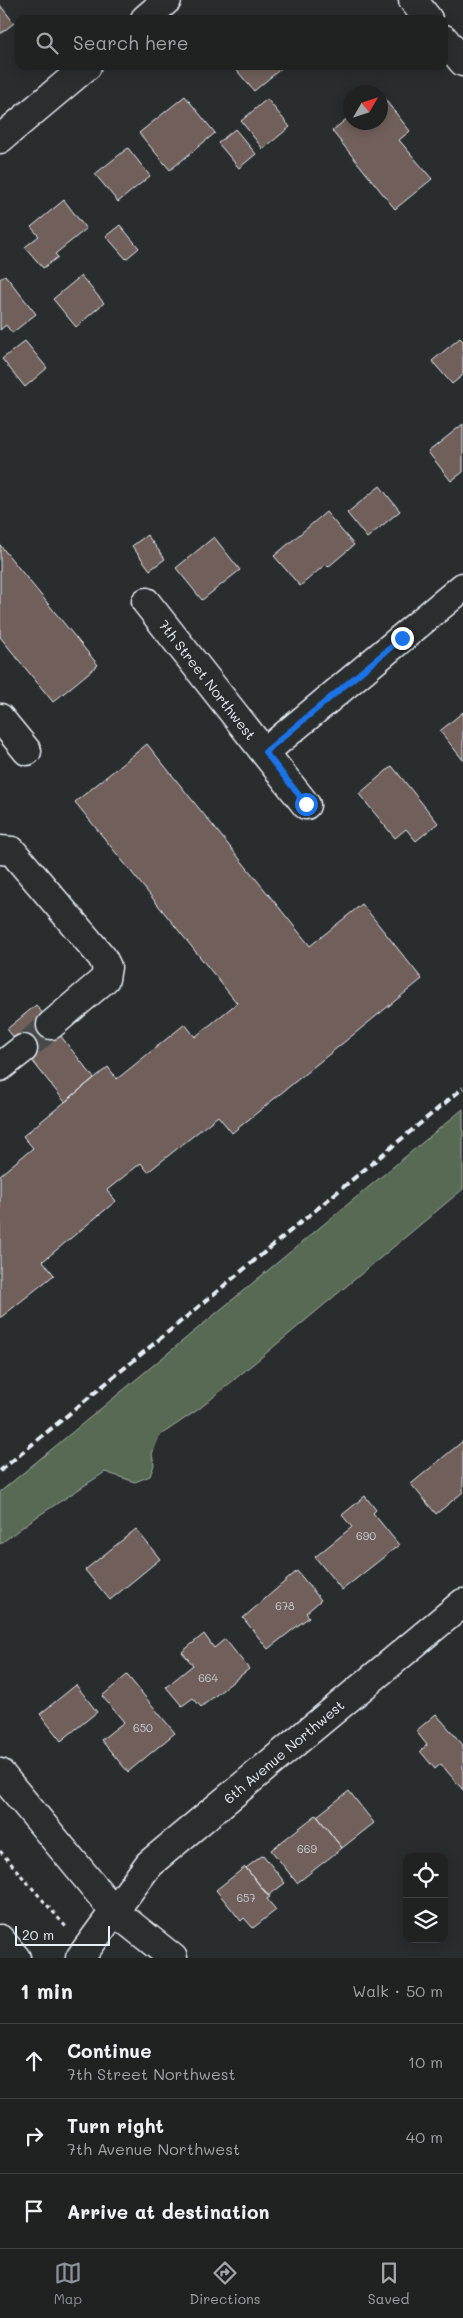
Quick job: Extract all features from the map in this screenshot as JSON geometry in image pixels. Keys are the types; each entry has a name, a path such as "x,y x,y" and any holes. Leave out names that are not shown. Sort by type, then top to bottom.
{"street":[{"path":"150,15 167,0"},
{"path":"413,0 425,15"},
{"path":"448,44 463,62"},
{"path":"0,139 82,70"},
{"path":"265,752 463,587"},
{"name":"7th Street Northwest","path":"146,602 306,804"},
{"path":"0,718 27,751"},
{"path":"0,850 4,848 12,851 102,957 107,967 105,979 51,1026"},
{"path":"0,1067 22,1049"},
{"name":"6th Avenue Northwest","path":"80,1958 149,1864 463,1603"},
{"path":"0,1773 114,1911 173,1958"},
{"path":"0,1939 16,1958"}],"path":[{"path":"0,1851 67,1929"}],"green space":[{"path":"463,1109 463,1189 199,1409 159,1436 152,1454 154,1465 150,1476 135,1482 105,1472 29,1522 0,1544 0,1492"}],"building":[{"path":"0,5 14,23 0,34"},
{"path":"236,70 279,70 254,91"},
{"path":"185,96 215,133 170,170 139,133"},
{"path":"267,99 290,127 263,149 241,121"},
{"path":"388,103 410,131 399,140 432,179 395,209 332,131 343,122 343,130 388,130"},
{"path":"235,129 256,154 239,168 218,143"},
{"path":"128,148 150,176 118,202 95,174"},
{"path":"64,200 86,229 55,254 58,257 43,268 25,247 39,236 31,227"},
{"path":"120,225 139,248 126,259 106,236"},
{"path":"5,275 36,314 12,333 6,325 0,330 0,279"},
{"path":"81,276 104,303 76,327 53,299"},
{"path":"460,338 463,341 463,375 452,384 432,361"},
{"path":"25,341 47,368 25,387 2,359"},
{"path":"463,424 463,472 451,481 428,452"},
{"path":"380,486 400,511 367,538 347,513"},
{"path":"326,512 354,545 328,567 326,564 300,586 274,556"},
{"path":"147,535 165,559 150,570 132,546"},
{"path":"214,537 240,570 202,600 176,568"},
{"path":"0,545 98,665 53,702 0,637"},
{"path":"463,712 463,760 440,731"},
{"path":"147,744 310,946 362,904 422,979 232,1133 218,1116 148,1172 141,1163 107,1190 116,1201 43,1261 54,1275 0,1318 0,1175 33,1148 23,1136 108,1067 117,1079 185,1024 195,1037 237,1003 75,802"},
{"path":"392,766 438,823 416,841 406,829 395,838 359,794"},
{"path":"36,1005 94,1078 65,1102 7,1029"},
{"path":"463,1441 463,1492 436,1514 411,1484"},
{"path":"365,1496 376,1510 373,1513 399,1545 342,1590 315,1557 352,1527 342,1515"},
{"path":"136,1529 160,1559 110,1600 85,1570"},
{"path":"297,1571 321,1600 306,1613 309,1617 268,1649 243,1618"},
{"path":"204,1634 214,1648 225,1639 249,1669 201,1707 193,1698 182,1706 166,1687 193,1665 182,1652"},
{"path":"127,1675 175,1733 128,1772 101,1740 124,1722 102,1696"},
{"path":"76,1685 97,1712 61,1741 40,1714"},
{"path":"436,1714 463,1745 463,1790 441,1764 435,1769 420,1751 427,1745 416,1731"},
{"path":"349,1791 374,1823 342,1848 317,1816"},
{"path":"316,1815 342,1848 297,1883 271,1850"},
{"path":"263,1855 285,1883 268,1896 246,1868"},
{"path":"245,1867 270,1897 267,1899 276,1910 253,1928 244,1918 241,1921 216,1890"}],"tunnel":[{"path":"23,1049 51,1025"}],"railway":[{"path":"0,1471 463,1088"}],"route":[{"path":"306,804 265,752 402,638"}]}
